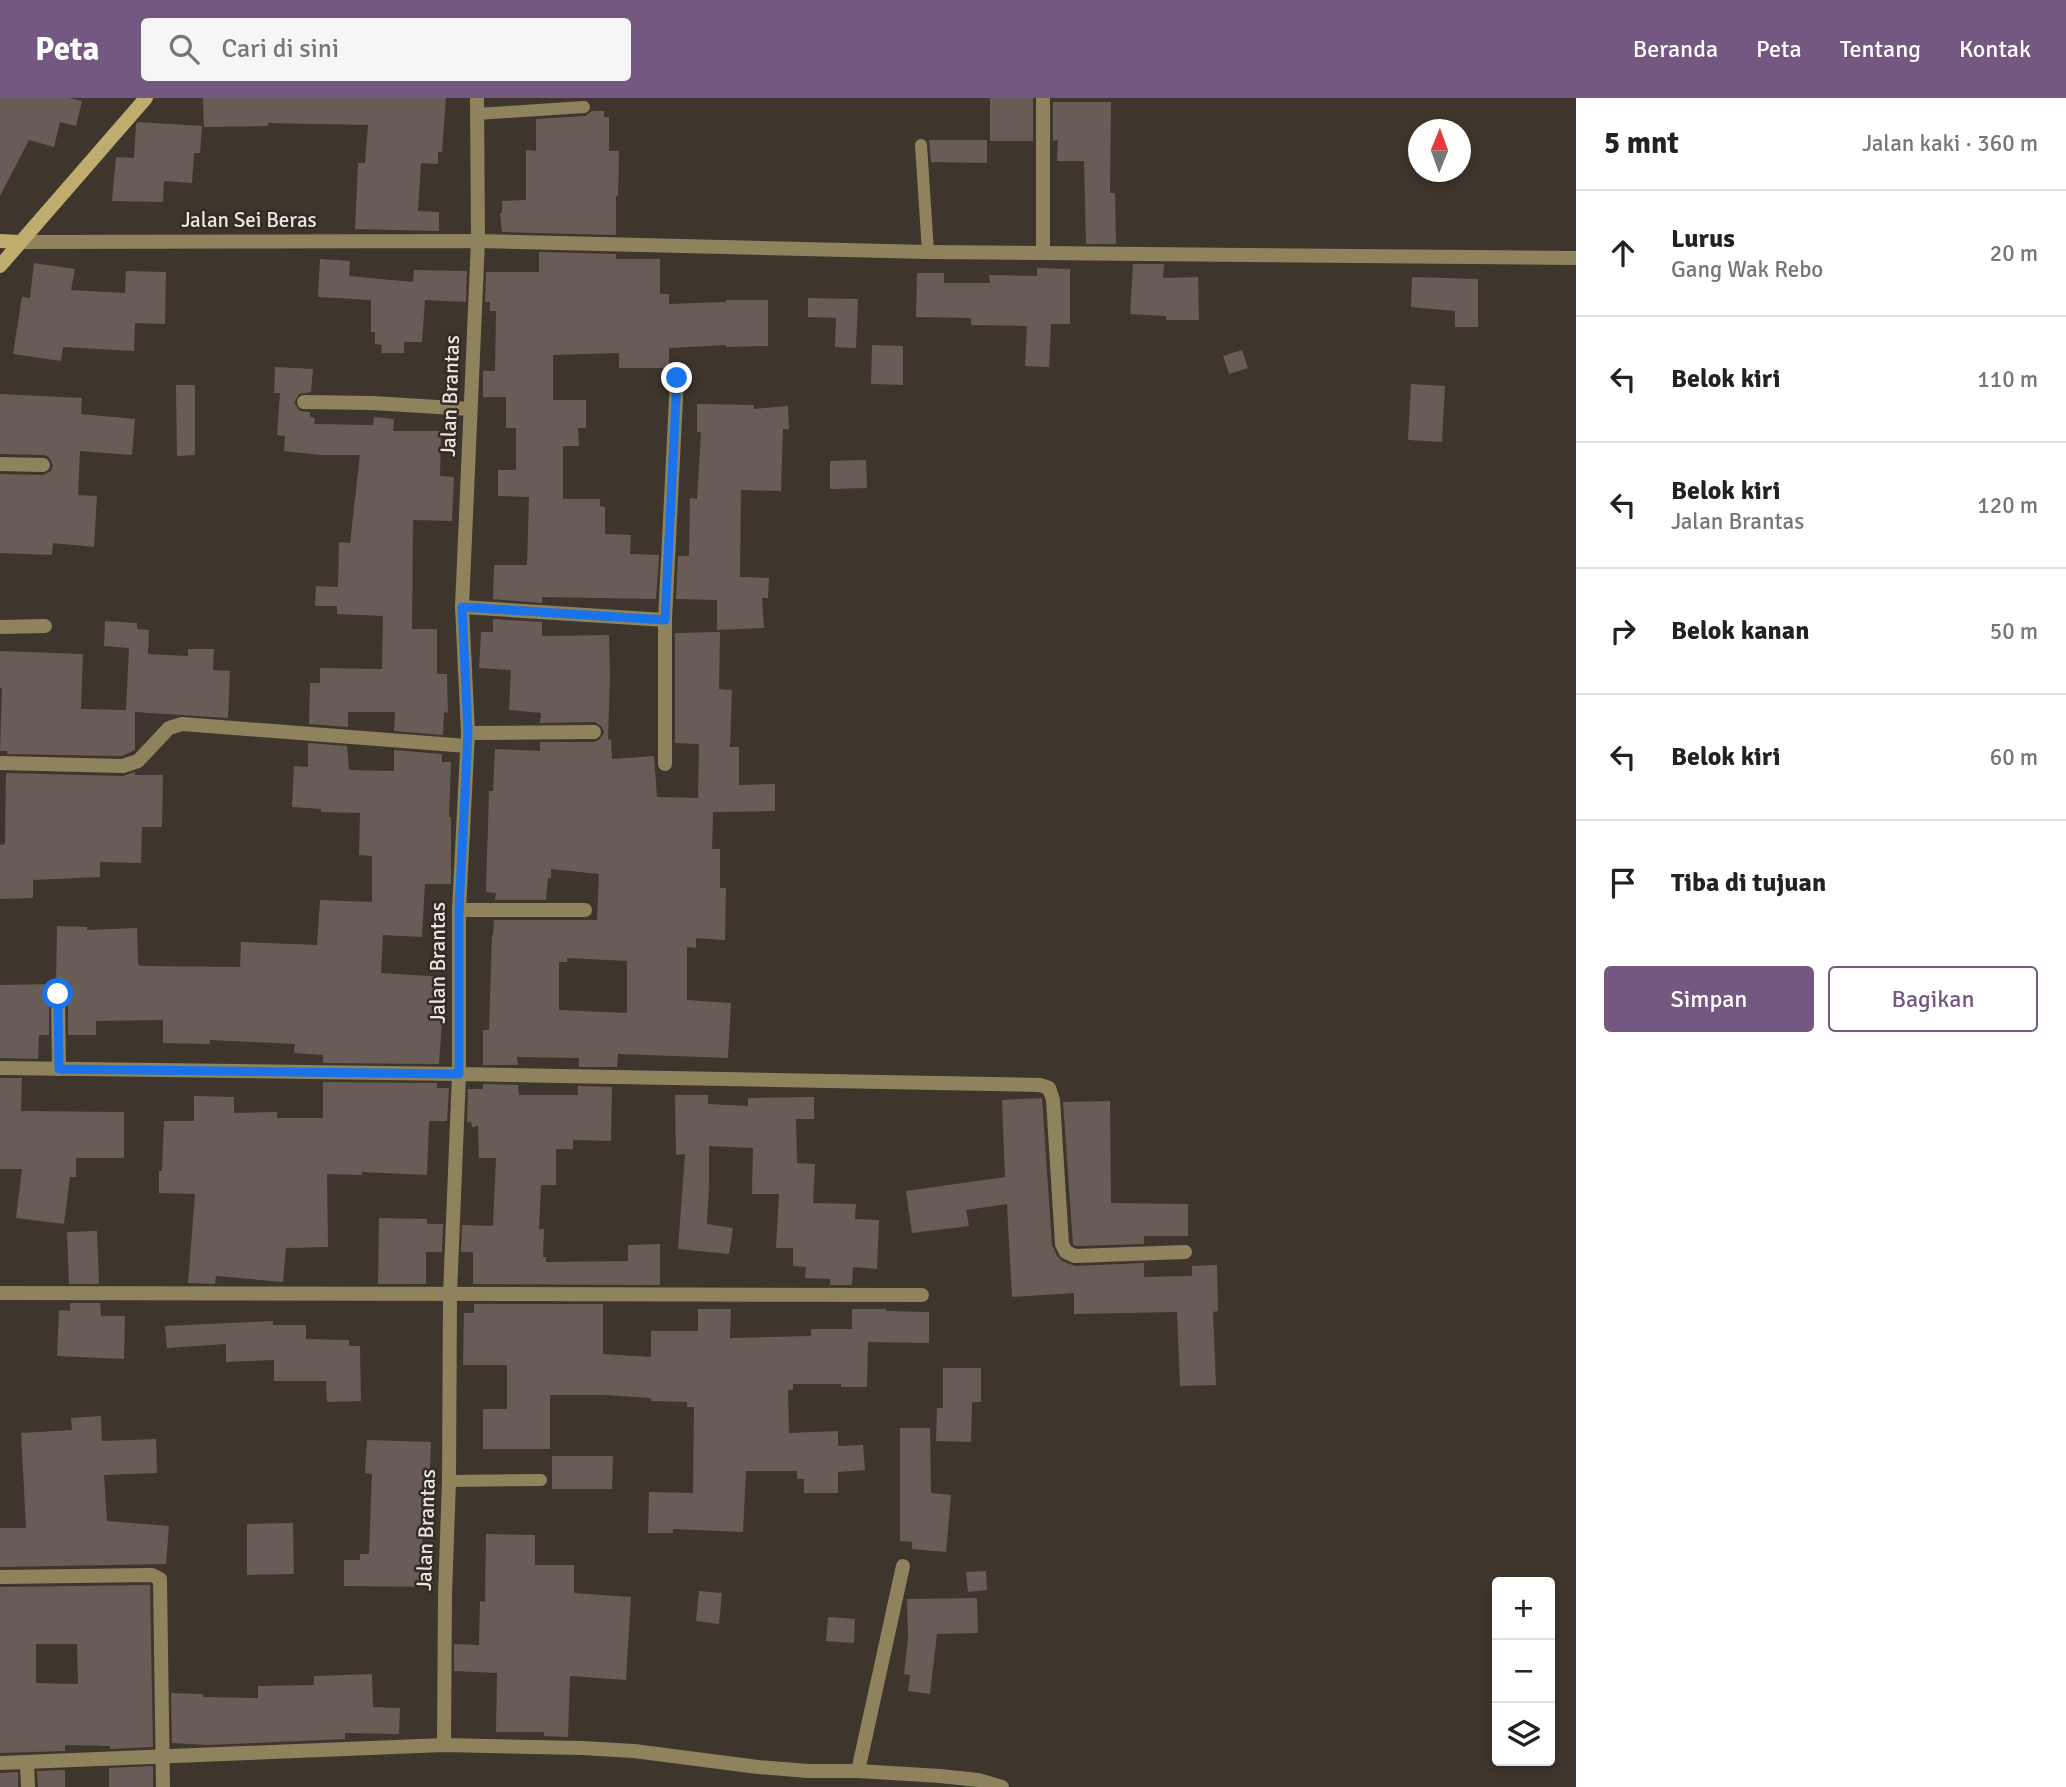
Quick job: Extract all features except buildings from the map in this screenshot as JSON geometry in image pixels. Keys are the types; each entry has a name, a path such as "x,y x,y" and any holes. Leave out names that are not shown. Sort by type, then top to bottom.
{"street":[{"path":"0,266 146,98"},
{"name":"Jalan Brantas","path":"444,1745 450,1294 459,1074 459,910 468,740 462,607 478,241 477,98"},
{"path":"1043,98 1043,252"},
{"path":"0,241 20,242"},
{"name":"Jalan Sei Beras","path":"20,242 478,241 928,252 1576,258"},
{"path":"665,764 665,620 677,378"},
{"path":"304,402 470,409"},
{"path":"0,464 43,465"},
{"path":"462,607 665,620"},
{"path":"0,627 45,626"},
{"path":"0,763 123,766 138,761 169,728 182,724 468,740 594,732"},
{"path":"459,910 585,910"},
{"path":"58,994 59,1069"},
{"path":"0,1068 1040,1085 1049,1088 1053,1100 1062,1244 1066,1252 1075,1256 1185,1252"},
{"path":"0,1293 922,1295"},
{"path":"858,1771 903,1566"},
{"path":"0,1577 152,1575 160,1579 163,1787"},
{"path":"0,1763 444,1745 634,1751 758,1767 978,1780 1002,1787"},
{"path":"27,1763 28,1787"}],"lane":[{"path":"477,114 584,107"},
{"path":"921,145 928,252"},
{"path":"449,1480 541,1480"}],"route":[{"path":"58,994 59,1069 459,1074 459,910 468,733 462,607 665,620 677,378"}]}
